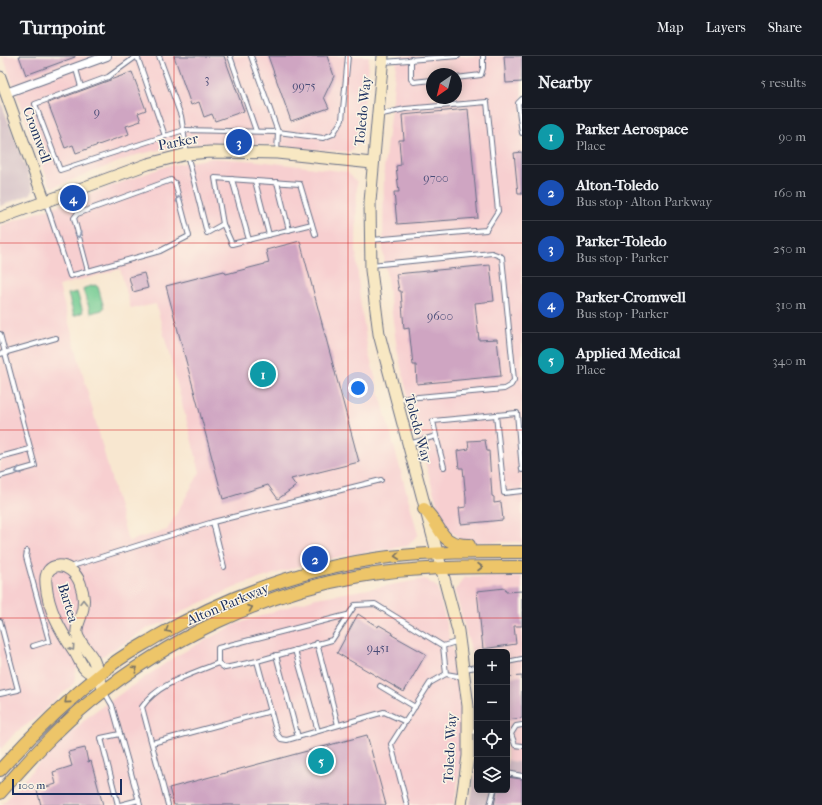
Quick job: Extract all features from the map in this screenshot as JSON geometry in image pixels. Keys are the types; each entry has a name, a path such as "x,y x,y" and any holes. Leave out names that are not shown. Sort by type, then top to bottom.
{"main road":[{"path":"424,509 435,519 443,536 456,544 502,546 518,552"},
{"name":"Alton Parkway","path":"0,770 52,716 111,666 175,626 238,597 265,587 334,567 388,557 436,553 518,552"},
{"name":"Alton Parkway","path":"0,793 58,730 104,691 144,663 185,638 219,621 264,603 318,586 359,576 441,568 522,567"}],"street":[{"path":"6,93 108,56"},
{"name":"Toledo Way","path":"383,59 372,163 370,240 371,265 378,328 395,399 441,568 459,641 472,732 461,805"},
{"name":"Cromwell","path":"0,77 46,202"},
{"name":"Parker","path":"0,218 148,164 187,154 210,152 277,153 372,163"},
{"name":"Bartea","path":"98,677 85,670 59,629 45,580 51,569 62,566 69,568 74,572 80,583 84,598 84,606 77,628 77,635 94,661 98,677 104,691"}],"lane":[{"path":"165,136 137,56 108,77 35,104 60,170 184,130 278,132 323,138 333,134 342,120 348,56"},
{"path":"159,56 181,116 187,154 207,233 223,224"},
{"path":"230,56 256,131"},
{"path":"251,56 278,132 277,153"},
{"path":"383,59 458,56"},
{"path":"462,77 481,75 483,68 483,56"},
{"path":"411,59 411,79 414,82 426,81"},
{"path":"76,68 81,87"},
{"path":"522,99 518,103 522,133"},
{"path":"370,240 486,230 498,211 487,102 405,109 377,115"},
{"path":"312,224 232,244 223,224 215,178 300,184 312,224 315,234"},
{"path":"232,179 249,240"},
{"path":"46,202 70,276 88,271 160,251 189,236 175,183 171,180 77,214 74,218 88,271"},
{"path":"255,181 269,235"},
{"path":"277,182 289,230"},
{"path":"371,265 492,253 502,257 514,380 512,383 504,388 395,399"},
{"path":"0,334 35,466 0,476"},
{"path":"0,354 56,338"},
{"path":"444,467 433,421 516,413 522,470"},
{"path":"496,415 504,493 522,491"},
{"path":"407,445 436,436"},
{"path":"0,458 30,449"},
{"path":"69,568 213,522 380,480"},
{"path":"213,522 224,566"},
{"path":"27,551 26,557 49,641 33,646"},
{"path":"218,663 225,668 257,661 332,640 355,605 375,604 443,646 459,641"},
{"path":"218,663 218,648 348,615"},
{"path":"0,621 18,690 0,694"},
{"path":"317,644 338,725"},
{"path":"443,646 446,674"},
{"path":"295,650 318,731"},
{"path":"276,655 298,737"},
{"path":"510,661 522,659"},
{"path":"257,661 277,734 281,739 287,740 384,712 406,722"},
{"path":"168,805 142,707 147,700 176,680 218,663"},
{"path":"407,805 391,744 430,683 446,674 464,673 474,668"},
{"path":"380,686 415,707"},
{"name":"Bartea","path":"104,691 112,705 140,805"},
{"path":"152,743 271,711"},
{"path":"510,733 516,726 522,725"},
{"path":"120,734 101,738 119,805 139,800"},
{"path":"510,736 515,745 522,746"},
{"path":"510,774 522,776"},
{"path":"490,805 493,793"}],"shaded area":[{"path":"3,56 369,56 360,143 349,152 228,142 180,145 136,155 54,187 49,184"},
{"path":"397,56 522,56 522,542 463,542 442,523 410,407 397,349 383,251 384,168"},
{"path":"0,99 33,188 31,194 0,206"},
{"path":"212,158 258,161 347,172 357,182 356,250 360,300 368,351 418,534 408,546 346,555 306,564 243,584 185,610 163,623 150,627 110,652 76,669 74,683 36,718 15,733 0,750 0,226 167,166","holes":["120,269 131,309 156,304 200,472 167,530 128,541 59,286"]},
{"path":"465,577 522,577 522,763 510,761 510,649 474,649 474,670 472,654 455,591"},
{"path":"425,579 437,587 455,658 460,692 463,731 460,769 454,805 2,805 36,766 91,714 176,656 236,624 316,598"},
{"path":"510,761 522,763 522,805 470,805 474,782 474,793 510,793"}],"green space":[{"path":"95,285 98,287 104,308 91,313 83,290 84,288"},
{"path":"77,292 83,312 74,316 68,294"}],"building":[{"path":"19,56 75,56 75,57 26,75"},
{"path":"174,56 224,56 244,111 215,121 212,114 204,117 199,102 191,105"},
{"path":"268,56 327,56 334,76 324,97 329,108 291,121"},
{"path":"504,56 522,56 522,82 506,83"},
{"path":"132,72 146,110 138,113 141,121 126,126 129,134 76,153 73,145 65,148 48,103"},
{"path":"468,109 478,218 397,224 394,192 399,192 396,166 401,165 399,140 404,140 402,115"},
{"path":"522,152 522,194 518,194 514,153"},
{"path":"300,241 359,462 291,479 296,486 278,499 268,485 223,499 166,286 224,271 226,274 269,263 266,250"},
{"path":"490,265 494,301 475,303 479,340 497,339 501,376 417,384 416,365 413,365 409,328 404,329 401,291 399,291 396,274"},
{"path":"144,273 148,288 133,292 129,277"},
{"path":"485,440 487,451 489,451 492,496 494,497 494,503 501,502 503,520 461,524 459,508 466,507 466,498 463,468 459,468 457,451 469,449 468,441"},
{"path":"505,588 506,592 522,591 522,626 514,626 516,644 483,649 477,591"},
{"path":"358,614 378,627 379,625 393,633 392,635 426,654 404,692 337,653"},
{"path":"522,676 522,718 510,720 510,677"},
{"path":"367,735 386,805 174,805 169,788"},
{"path":"85,748 88,762 91,761 103,805 41,805 37,790 56,784 53,772 72,766 68,752"},
{"path":"510,777 522,779 522,805 494,805 496,793 510,793"}],"place":[{"name":"Parker-Toledo","path":"239,142"},
{"name":"Parker-Cromwell","path":"73,198"},
{"name":"Parker Aerospace","path":"263,374"},
{"name":"Alton-Toledo","path":"315,559"},
{"name":"Applied Medical","path":"321,761"}]}
